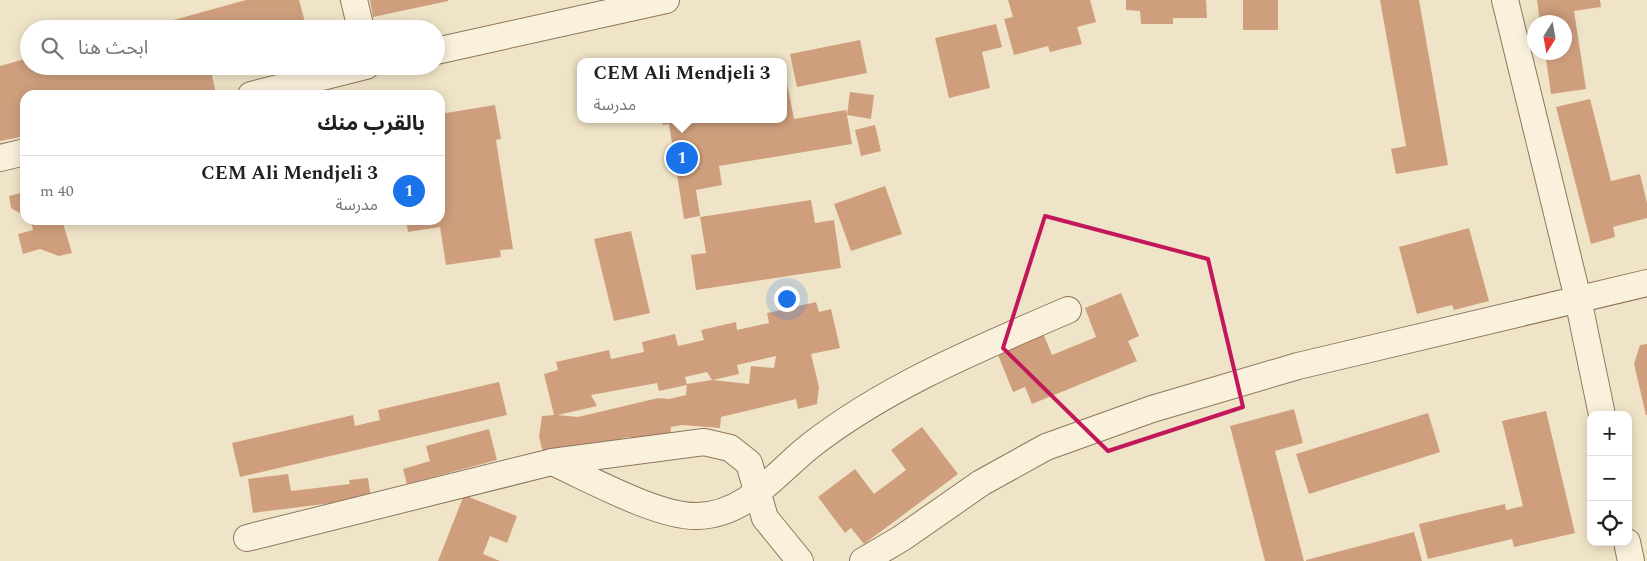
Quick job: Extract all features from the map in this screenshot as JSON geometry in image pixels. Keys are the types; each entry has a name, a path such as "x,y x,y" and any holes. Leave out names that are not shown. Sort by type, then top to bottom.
{"street":[{"path":"354,0 359,20"},
{"path":"445,49 666,0"},
{"path":"1505,0 1578,299 1601,411"},
{"path":"271,90 330,75"},
{"path":"0,158 20,153"},
{"path":"863,561 902,538 981,483 1046,447 1152,409 1298,366 1647,283"},
{"path":"552,462 669,514 698,516 726,511 757,495 810,446 884,395 977,350 1068,310"},
{"path":"247,538 552,462 704,442 730,448 749,463 765,518 800,561"},
{"path":"1628,546 1631,561"}],"highlighted area":[{"path":"1045,216 1208,259 1243,407 1108,451 1003,348"}],"building":[{"path":"246,0 299,0 304,20 174,20"},
{"path":"370,0 448,0 448,1 373,17"},
{"path":"1008,0 1090,0 1096,22 1077,27 1082,44 1050,52 1048,46 1014,55 1004,19 1013,17"},
{"path":"1126,0 1206,0 1207,18 1173,18 1173,24 1141,24 1140,11 1126,10"},
{"path":"1243,0 1278,0 1278,30 1243,30"},
{"path":"1380,0 1419,0 1448,165 1396,174 1391,149 1406,146"},
{"path":"1537,0 1600,0 1601,7 1574,11 1586,89 1551,94 1546,60 1572,60 1572,15 1539,15"},
{"path":"996,24 1002,47 982,52 990,88 949,98 935,38"},
{"path":"860,40 867,73 797,87 790,54"},
{"path":"20,60 20,75 212,75 215,90 20,90 20,137 0,141 0,66"},
{"path":"787,83 794,119 846,110 852,144 719,166 722,185 696,190 700,216 684,219 669,124 663,125 663,123 787,123"},
{"path":"850,92 874,95 871,119 847,115"},
{"path":"1590,99 1611,181 1640,174 1647,203 1647,218 1613,227 1615,237 1591,244 1556,107"},
{"path":"495,105 501,139 496,140 513,249 500,250 501,257 446,265 440,227 408,232 407,225 445,225 445,113"},
{"path":"875,125 881,151 861,156 855,130"},
{"path":"885,186 902,234 851,251 834,204"},
{"path":"20,193 20,213 11,208 9,196"},
{"path":"811,200 815,223 834,220 841,268 696,290 691,255 706,253 700,217"},
{"path":"32,225 64,225 72,253 59,256 40,249 23,254 18,234 33,230"},
{"path":"1469,228 1489,301 1454,310 1452,305 1417,314 1399,247"},
{"path":"631,231 650,313 614,321 594,239"},
{"path":"1121,293 1139,336 1128,341 1137,361 1032,404 1025,387 1013,392 994,345 1040,326 1052,355 1096,337 1085,308"},
{"path":"816,302 819,312 831,309 840,348 811,354 819,387 817,404 798,409 796,399 721,417 720,428 682,425 671,427 670,442 628,437 544,457 539,437 542,416 554,415 544,374 558,370 556,362 609,350 611,359 644,352 642,342 675,334 678,346 704,340 701,330 736,322 737,330 769,323 767,313","holes":["776,356 774,368 751,366 749,384 713,380 739,374 737,365","707,372 712,380 687,385 685,377","657,383 659,391 687,385 686,395 669,399 658,398 578,417 558,415 597,406 591,395"]},
{"path":"1647,344 1646,415 1634,364 1640,345"},
{"path":"499,382 507,415 240,477 232,443 353,415 355,426 380,420 378,410"},
{"path":"1294,409 1303,443 1275,451 1304,561 1265,561 1230,426"},
{"path":"1546,411 1575,533 1514,547 1512,539 1428,559 1419,524 1505,504 1506,510 1523,506 1502,421"},
{"path":"1428,413 1440,452 1309,494 1296,454"},
{"path":"922,427 958,474 864,544 851,528 845,533 818,497 855,469 874,494 906,470 891,450"},
{"path":"489,429 497,460 407,484 403,469 430,461 426,446"},
{"path":"288,474 291,491 350,484 349,480 368,478 371,498 253,513 248,479"},
{"path":"464,495 517,516 507,543 490,536 483,554 500,561 438,561"},
{"path":"1414,532 1422,561 1306,561 1306,560"}],"place":[{"name":"CEM Ali Mendjeli 3","path":"682,158"}]}
